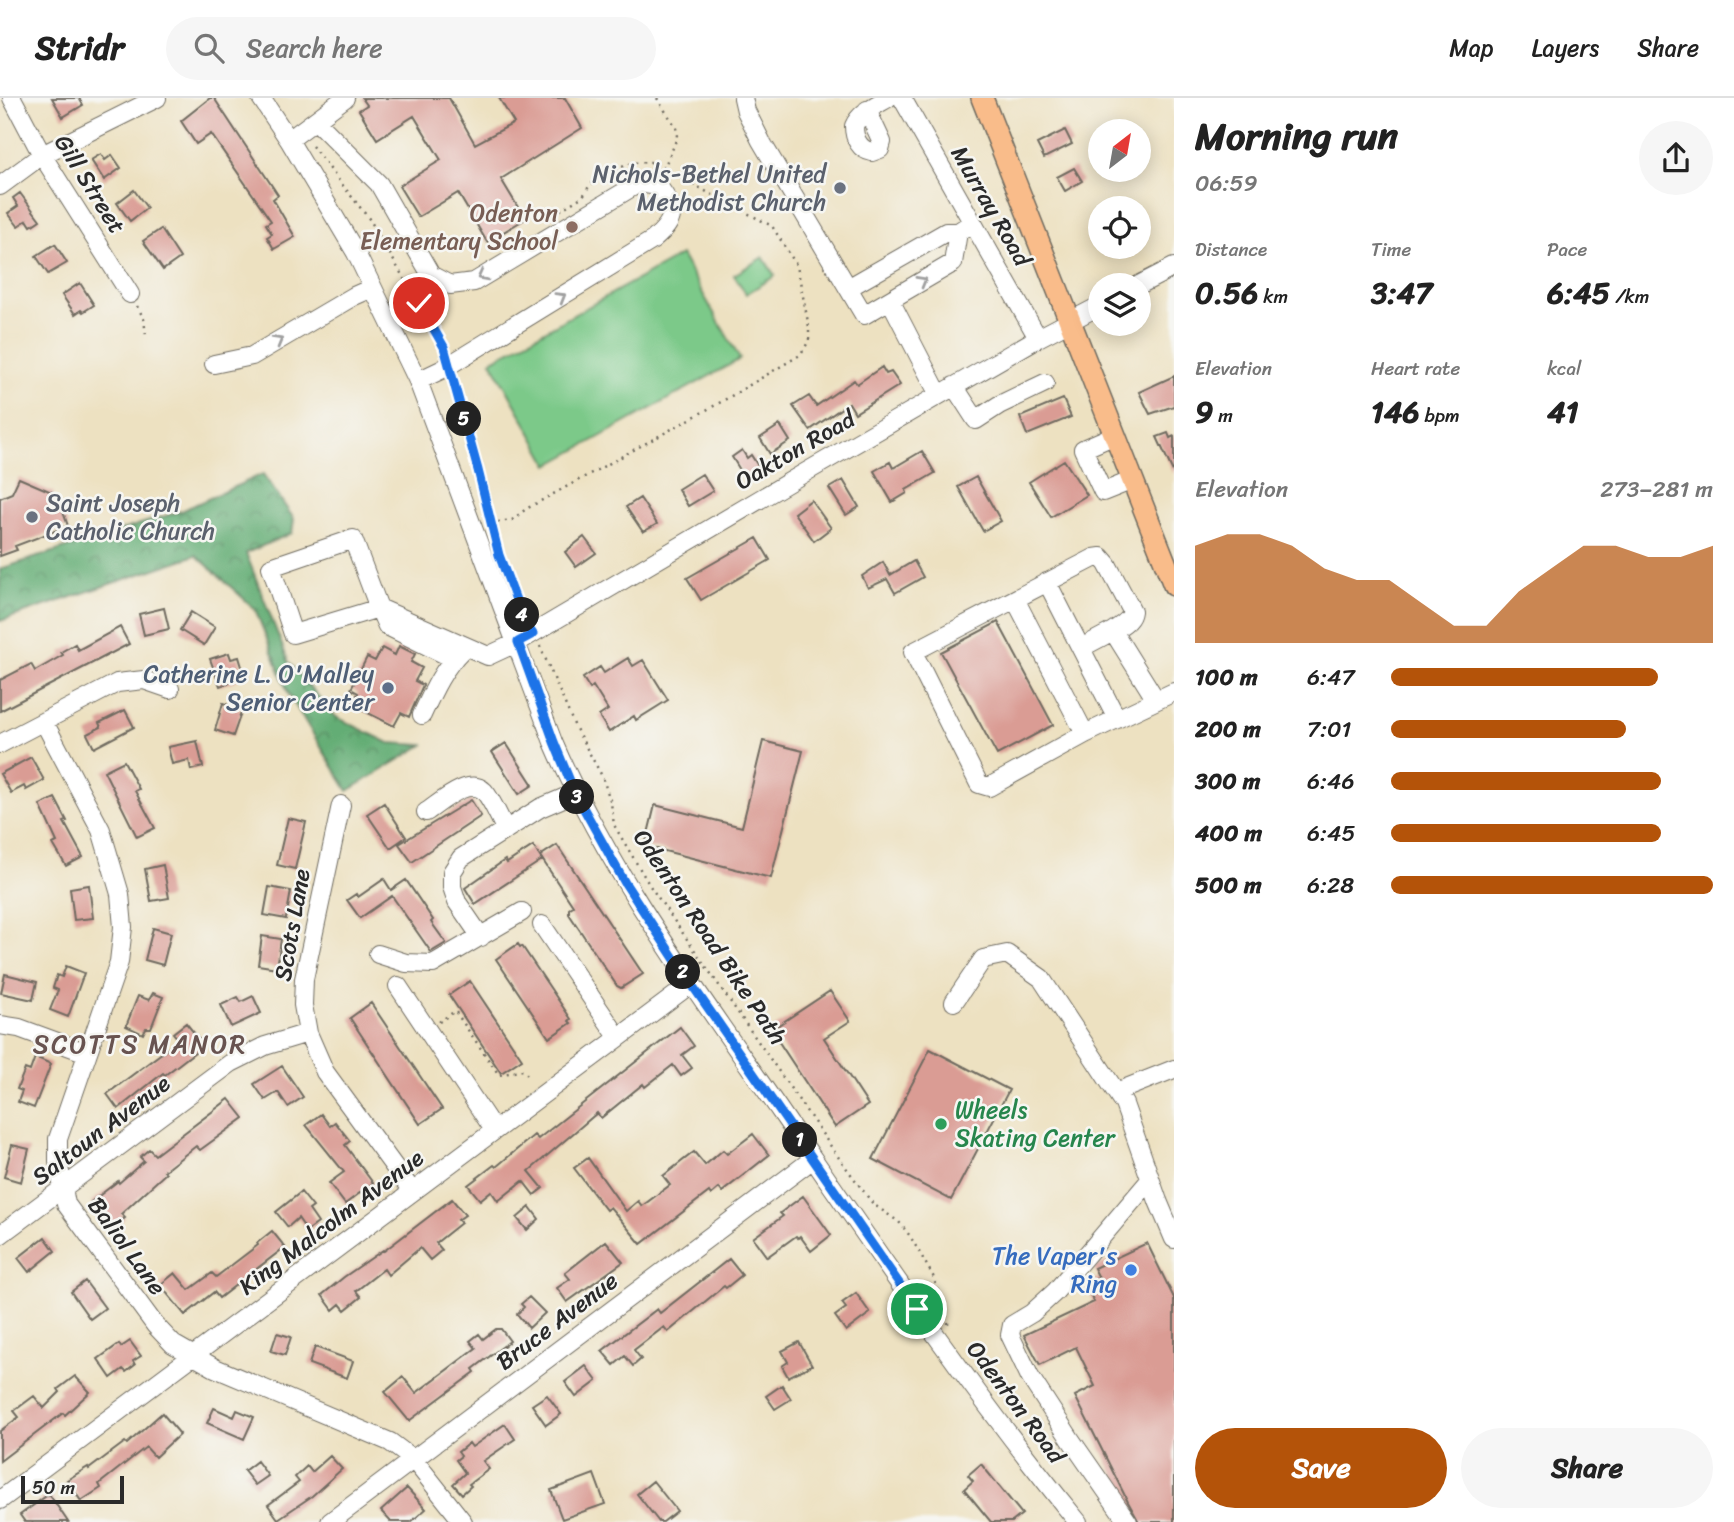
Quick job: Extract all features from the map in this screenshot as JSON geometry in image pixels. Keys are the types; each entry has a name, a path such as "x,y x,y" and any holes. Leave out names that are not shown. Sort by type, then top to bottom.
{"main road":[{"path":"982,98 1174,585"}],"street":[{"name":"Gill Street","path":"12,98 43,155 130,294"},
{"path":"0,186 43,155 157,98"},
{"name":"Odenton Road","path":"261,98 302,130 372,288 418,381 525,638 554,742 575,793 625,883 936,1336 1017,1448 1078,1522"},
{"path":"345,98 302,130 379,184 431,275 450,285 474,282 639,183 658,186 671,203 672,215 668,226 653,240 449,365 418,381"},
{"path":"743,98 746,111 761,141 864,315 953,263 965,227"},
{"path":"867,110 902,99"},
{"name":"Murray Road","path":"902,99 965,227 1038,338"},
{"path":"848,288 946,232 965,227"},
{"path":"1151,279 1174,267"},
{"path":"214,364 252,356 372,288"},
{"path":"890,300 946,390 976,420 999,405 1045,383"},
{"name":"Oakton Road","path":"379,608 460,652 488,656 525,638 946,390 1088,311"},
{"path":"1115,435 1083,449 1103,492 1133,480"},
{"path":"353,539 379,608 293,634 271,567 353,539"},
{"path":"1081,648 1127,621 1132,611 1101,557 1094,558 912,652 979,784 989,787 1085,734 1174,692"},
{"path":"1047,582 1117,719"},
{"path":"1015,598 1085,734"},
{"path":"1113,631 1156,700"},
{"path":"422,715 436,684 460,652"},
{"path":"0,744 117,683 144,680 170,689"},
{"name":"Baliol Lane","path":"44,722 101,830 120,894 123,927 118,962 58,1139 58,1162 66,1204 155,1325 173,1344 193,1357 390,1441 414,1460 463,1522"},
{"path":"426,812 465,788 475,787 484,791 506,830"},
{"path":"481,937 457,902 452,887 452,872 461,858 540,808 575,793"},
{"name":"Scots Lane","path":"341,805 304,979 303,1005 308,1032 325,1072 412,1191"},
{"path":"378,954 406,963 433,964 522,912"},
{"path":"542,925 618,1037"},
{"path":"954,1002 983,959 1007,954 1041,978 1124,1104 1174,1239"},
{"name":"King Malcolm Avenue","path":"0,1500 692,983"},
{"path":"398,986 494,1130"},
{"path":"0,1026 19,1028 87,1053"},
{"name":"Saltoun Avenue","path":"0,1235 231,1063 265,1046 308,1032"},
{"path":"1116,1092 1174,1069"},
{"name":"Bruce Avenue","path":"330,1522 813,1159"},
{"path":"1128,1522 1070,1440 1030,1377 1010,1335 1012,1325 1032,1313 1055,1292 1150,1180"}],"path":[{"path":"657,98 678,127 678,139 664,167"},
{"path":"302,130 321,160 369,220 440,340 496,544"},
{"path":"491,523 512,520 721,402 800,355 809,341 809,327 797,267 772,226 664,167 650,162 632,163 619,168 598,178 583,196 551,216"},
{"path":"130,294 144,318 146,336"},
{"name":"Odenton Road Bike Path","path":"525,638 602,776 611,803 614,825 650,886 873,1204 899,1222 911,1236 933,1276 952,1333"},
{"path":"427,1030 455,1012 499,1075 523,1070 528,1077"}],"green space":[{"path":"681,255 740,359 549,465 491,361"},
{"path":"763,257 775,276 746,294 734,275"},
{"path":"263,474 294,519 292,533 246,553 289,663 336,717 389,743 423,745 348,791 289,695 255,609 196,555 0,621 0,569 181,511"}],"building":[{"path":"52,98 79,98 83,105 63,117"},
{"path":"210,98 214,98 278,195 273,199 295,237 274,249 267,237 272,234 266,224 271,221 211,134 196,144 181,121"},
{"name":"Odenton Elementary School","path":"362,98 449,98 475,144 514,123 499,98 565,98 582,128 501,179 525,219 487,242 458,193 418,217 399,186 441,160 414,116 377,139 359,110 367,105"},
{"path":"1065,130 1072,144 1044,158 1037,144"},
{"path":"101,154 105,160 112,155 121,168 104,180 91,160"},
{"path":"1074,168 1082,181 1065,191 1057,177"},
{"path":"134,190 147,208 130,221 117,203"},
{"path":"20,193 40,220 31,226 27,220 18,226 8,213 18,206 13,198"},
{"path":"161,229 180,258 163,270 143,241"},
{"path":"55,244 67,263 48,274 36,256"},
{"path":"80,283 94,305 75,314 62,295"},
{"path":"882,367 886,374 891,372 900,385 855,413 849,403 810,430 793,406 809,396 816,406 854,380 857,384"},
{"path":"1174,376 1174,406 1150,414 1139,392"},
{"path":"1063,399 1071,417 1027,435 1020,417"},
{"path":"780,425 790,441 770,454 760,438"},
{"path":"1168,433 1170,438 1174,436 1174,474 1157,437"},
{"path":"742,450 747,458 751,455 760,469 745,478 732,457"},
{"path":"922,451 935,473 906,490 907,493 892,502 874,471 890,462 893,468"},
{"path":"1064,460 1087,495 1051,517 1029,482"},
{"path":"702,474 713,491 688,506 678,489"},
{"path":"976,477 1001,521 983,531 958,487"},
{"name":"Saint Joseph Catholic Church","path":"19,478 54,493 49,502 62,509 68,526 15,546 17,550 0,556 0,498 12,493"},
{"path":"843,480 859,507 846,515 829,488"},
{"path":"640,498 657,524 643,532 626,507"},
{"path":"811,500 831,528 814,541 794,513"},
{"path":"584,537 596,553 576,567 565,552"},
{"path":"757,538 770,560 701,600 687,578"},
{"path":"914,561 923,577 895,593 887,579 868,588 862,576 883,562 890,575"},
{"path":"164,608 169,629 144,635 139,614"},
{"path":"191,612 215,627 204,645 180,630"},
{"path":"998,622 1053,725 997,755 941,652"},
{"path":"120,627 129,644 0,711 0,680 31,664 35,671 63,655 61,652 75,644 78,650"},
{"name":"Catherine L. O'Malley Senior Center","path":"399,646 415,654 411,662 422,668 415,681 423,685 409,717 401,713 394,726 352,705 358,693 351,689 367,657 375,661 382,648 395,655"},
{"path":"229,653 231,659 239,657 243,670 236,672 239,679 220,686 210,659"},
{"path":"628,658 633,666 643,660 668,700 636,720 634,716 609,732 599,716 608,710 593,686 590,689 583,678 600,667 604,673"},
{"path":"223,703 242,710 233,736 215,730"},
{"path":"125,710 134,727 94,748 87,734 101,727 99,723"},
{"path":"197,741 203,767 191,770 189,760 172,764 168,747"},
{"path":"763,741 803,751 771,878 645,846 655,805 742,827"},
{"path":"506,743 533,785 519,794 492,752"},
{"path":"31,757 44,780 26,790 24,786 11,793 0,774"},
{"path":"124,761 139,789 135,791 155,828 137,837 104,771"},
{"path":"55,798 67,821 64,822 83,857 66,866 53,844 57,842 40,805"},
{"path":"471,800 481,816 412,862 399,844"},
{"path":"384,803 406,837 390,848 367,814"},
{"path":"288,818 306,822 295,869 277,865"},
{"path":"557,845 643,974 621,988 617,986 569,914 569,909 573,906 540,856"},
{"path":"533,846 542,860 475,904 465,888 505,860 507,863"},
{"path":"163,865 169,898 151,901 145,869"},
{"path":"384,879 391,890 406,880 446,943 431,952 392,896 360,918 347,900 356,894 358,897"},
{"path":"89,885 93,918 74,920 70,888"},
{"path":"269,887 291,891 286,919 264,915"},
{"path":"153,928 171,933 163,965 145,960"},
{"path":"262,936 281,939 277,968 258,965"},
{"path":"518,944 522,946 571,1019 571,1023 549,1038 496,959"},
{"path":"66,966 84,973 68,1017 50,1010 58,990 53,988 57,975 62,977"},
{"path":"5,974 37,982 33,1000 1,993"},
{"path":"470,981 522,1059 501,1073 449,995"},
{"path":"830,991 850,1021 824,1038 868,1105 835,1127 771,1030"},
{"path":"153,993 163,997 151,1028 146,1028 143,1034 126,1026 138,996 149,1000"},
{"path":"253,996 261,1013 231,1027 221,1005 238,997 241,1002"},
{"path":"371,1003 442,1109 420,1124 350,1018"},
{"path":"186,1023 204,1045 118,1109 107,1094 179,1040 173,1033"},
{"path":"680,1027 694,1046 682,1055 692,1068 681,1076 673,1065 645,1087 643,1084 601,1118 597,1113 529,1171 543,1188 534,1195 523,1181 498,1201 491,1191 480,1200 468,1185 494,1165 496,1167 534,1135 538,1139"},
{"name":"Wheels Skating Center","path":"930,1049 1009,1090 951,1200 873,1159"},
{"path":"35,1057 51,1064 34,1108 18,1102 22,1091 17,1089 25,1069 30,1071"},
{"path":"282,1066 303,1097 288,1107 278,1092 265,1100 254,1084"},
{"path":"229,1099 244,1118 200,1150 196,1146 164,1171 166,1173 121,1214 125,1218 112,1229 91,1202 118,1181 119,1183 144,1161 140,1157 149,1149 155,1155"},
{"path":"321,1114 330,1126 335,1122 350,1141 345,1145 373,1183 345,1204 329,1183 344,1172 306,1125"},
{"path":"753,1134 769,1155 722,1192 719,1188 711,1195 709,1192 641,1244 610,1207 606,1210 574,1168 588,1158 626,1211 638,1201 642,1206 670,1185 663,1176 694,1152 705,1165 723,1150 727,1154"},
{"path":"12,1145 29,1149 21,1182 4,1177"},
{"path":"301,1192 313,1207 309,1210 318,1223 307,1231 298,1218 288,1227 276,1212"},
{"path":"803,1196 831,1235 811,1251 800,1236 796,1236 767,1257 753,1238 783,1216 780,1213"},
{"path":"452,1199 465,1215 458,1220 461,1223 436,1243 442,1250 430,1260 420,1248 388,1275 384,1269 356,1291 361,1297 345,1310 340,1304 333,1310 322,1295"},
{"path":"530,1207 539,1219 527,1230 517,1218"},
{"path":"272,1231 285,1247 219,1298 214,1292 185,1315 160,1285 175,1273 189,1290 212,1273 216,1277"},
{"path":"45,1237 55,1251 29,1272 18,1258"},
{"path":"606,1241 623,1262 567,1302 557,1288 570,1279 565,1273"},
{"path":"1147,1243 1174,1298 1174,1522 1139,1522 1075,1396 1095,1386 1076,1347 1040,1365 1024,1335 1094,1302 1085,1283 1099,1278 1094,1268"},
{"path":"729,1259 742,1275 726,1288 724,1286 668,1332 664,1327 634,1350 641,1359 633,1366 625,1356 614,1365 602,1351 657,1309 660,1313"},
{"path":"85,1281 105,1308 90,1319 71,1292"},
{"path":"856,1293 870,1313 846,1331 835,1316 846,1308 842,1303"},
{"path":"529,1297 545,1313 529,1328 517,1314 524,1307 521,1304"},
{"path":"496,1329 501,1329 510,1341 473,1369 475,1372 409,1421 385,1392 403,1377 416,1393 476,1348 470,1341 479,1334 483,1339"},
{"path":"277,1333 291,1337 285,1355 271,1351"},
{"path":"130,1341 141,1356 133,1361 135,1365 126,1372 123,1369 111,1378 98,1359 119,1344 121,1347"},
{"path":"799,1342 812,1365 788,1377 782,1366 788,1362 782,1351"},
{"path":"315,1347 353,1361 347,1378 309,1364"},
{"path":"586,1366 597,1381 576,1397 565,1382"},
{"path":"75,1376 90,1392 65,1415 63,1413 0,1461 0,1431 19,1417 14,1411 34,1396 44,1408 60,1392 58,1389"},
{"path":"782,1385 791,1399 775,1409 766,1396"},
{"path":"547,1395 561,1414 546,1425 532,1405"},
{"path":"214,1408 234,1417 237,1410 254,1417 244,1439 207,1423"},
{"path":"162,1413 180,1434 155,1457 146,1447 99,1484 101,1488 81,1501 67,1480 88,1467 89,1469 125,1442 127,1444"},
{"path":"505,1424 515,1439 483,1461 489,1469 469,1484 471,1486 462,1494 453,1484 465,1473 456,1460 461,1456 458,1452 469,1443 472,1447"},
{"path":"330,1456 342,1469 312,1496 278,1519 268,1505 299,1482 295,1477 307,1466 312,1472"},
{"path":"257,1461 268,1476 255,1485 244,1471"},
{"path":"981,1464 1022,1514 1012,1522 991,1522 964,1489 973,1481 968,1475"},
{"path":"594,1474 605,1504 562,1519 551,1490"},
{"path":"653,1481 677,1511 663,1522 659,1522 637,1494"},
{"path":"407,1488 426,1509 411,1522 391,1522 381,1511"},
{"path":"49,1494 68,1522 25,1522 20,1515"}],"place":[{"name":"Nichols-Bethel United Methodist Church","path":"840,188"},
{"name":"Odenton Elementary School","path":"572,227"},
{"name":"Saint Joseph Catholic Church","path":"32,517"},
{"name":"Catherine L. O'Malley Senior Center","path":"388,688"},
{"name":"Wheels Skating Center","path":"941,1124"},
{"name":"The Vaper's Ring","path":"1131,1270"}],"district":[{"name":"SCOTTS MANOR","path":"140,1044"}],"route":[{"path":"419,303 444,347 499,555 524,621 533,634 518,642 575,793 625,883 683,972 917,1309"}]}
